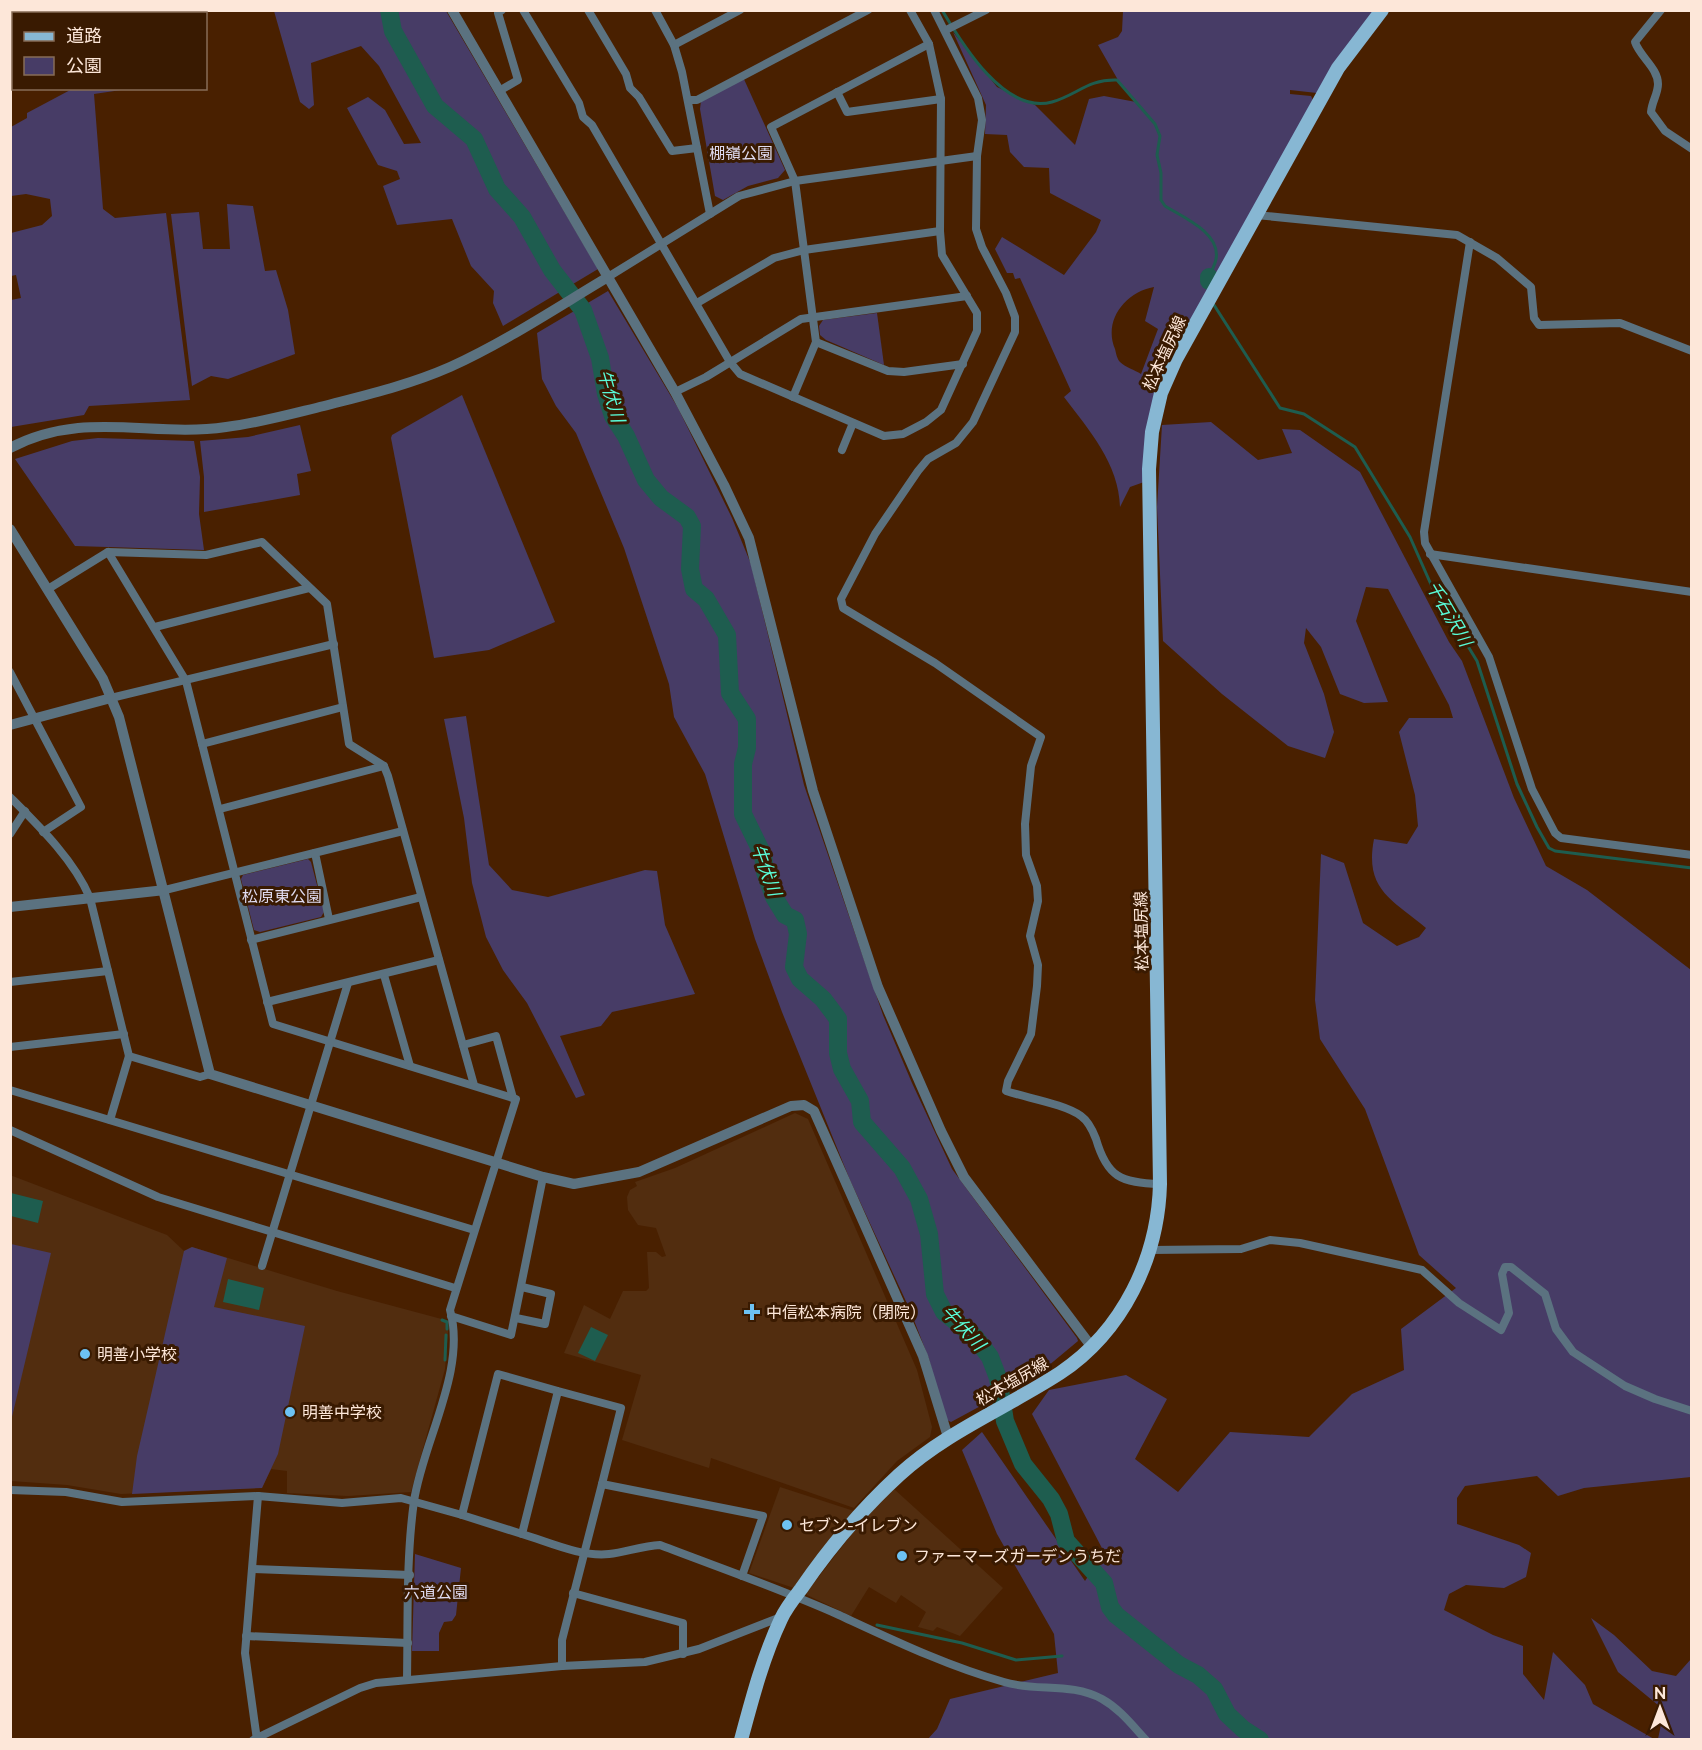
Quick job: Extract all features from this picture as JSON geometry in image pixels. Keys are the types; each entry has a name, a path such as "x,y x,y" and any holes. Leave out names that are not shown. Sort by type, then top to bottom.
{"main road":[{"name":"松本塩尻線","path":"741,1740 754,1690 782,1617 836,1542 880,1493 918,1459 953,1434 1060,1373 1089,1349 1131,1295 1151,1250 1157,1227 1160,1184 1153,671 1148,538 1152,432 1161,393 1176,359 1338,68 1382,10"}],"street":[{"path":"452,10 606,278 675,392 724,485 749,538 813,791 883,998 941,1131 964,1177 1089,1349"},
{"path":"499,91 518,80 498,13 502,10"},
{"path":"523,10 579,103 583,117 592,125 730,362 740,374 884,436 903,434 926,422 941,410 977,331 977,313 942,255 940,231 941,99 929,44 910,10"},
{"path":"588,10 626,74 630,88 639,97 672,151 697,148"},
{"path":"656,10 674,45 689,100 710,214"},
{"path":"674,45 740,10"},
{"path":"689,100 697,100 868,10"},
{"path":"934,10 950,28 978,98 982,120 977,156 976,229 982,247 1006,293 1015,317 1015,332 973,422 956,443 928,459 918,471 876,534 841,599 843,609 935,663 1041,737 1031,766 1025,824 1026,855 1037,886 1038,901 1030,936 1038,965 1037,986 1031,1034 1008,1081 1006,1091 1082,1116 1093,1131 1106,1166 1121,1179 1133,1183 1160,1184"},
{"path":"950,28 986,10"},
{"path":"1661,10 1635,42 1639,53 1656,73 1659,81 1651,112 1665,131 1692,148"},
{"path":"793,397 816,342 795,181 771,128 929,44"},
{"path":"837,92 847,112 941,99"},
{"path":"10,448 24,441 69,429 101,425 195,429 255,423 388,390 464,360 531,324 739,196 795,181 977,156"},
{"path":"1256,215 1457,235 1497,258 1531,287 1534,318 1539,325 1620,323 1692,351"},
{"path":"697,303 774,258 804,250 940,231"},
{"path":"1470,242 1424,532 1425,543 1489,657 1532,789 1555,833 1561,838 1692,855"},
{"path":"675,392 801,319 967,296"},
{"path":"816,342 888,371 904,372 963,364"},
{"path":"842,450 854,423"},
{"path":"10,529 103,679 111,698 165,890 210,1074"},
{"path":"48,589 108,552 206,555 262,542 327,604 350,744 384,766 474,1086"},
{"path":"108,552 186,681 273,1024 513,1098"},
{"path":"1430,554 1692,592"},
{"path":"155,627 309,588"},
{"path":"10,725 334,644"},
{"path":"10,672 37,719 81,807 43,832"},
{"path":"202,744 343,707"},
{"path":"220,809 384,766"},
{"path":"10,796 43,832 83,884 90,898 129,1056 110,1120"},
{"path":"10,834 25,811"},
{"path":"10,907 165,890 403,831"},
{"path":"315,853 329,919"},
{"path":"251,940 421,897"},
{"path":"267,1002 439,960"},
{"path":"10,982 108,971"},
{"path":"384,975 410,1066"},
{"path":"262,1266 348,983"},
{"path":"10,1047 124,1034"},
{"path":"407,1679 414,1500 452,1363 450,1310 455,1288 516,1099 513,1098 496,1036 463,1045"},
{"path":"129,1056 200,1077 210,1074 543,1177 574,1184 639,1172 791,1106 809,1107 814,1111 922,1356 953,1434"},
{"path":"10,1090 474,1230"},
{"path":"10,1130 158,1197 455,1288"},
{"path":"451,1316 510,1335 516,1318 543,1177"},
{"path":"1151,1250 1241,1249 1270,1240 1300,1243 1411,1267 1422,1270 1459,1303 1501,1330 1509,1313 1502,1274 1505,1267 1511,1267 1545,1294 1556,1329 1573,1352 1625,1386 1655,1400 1692,1411"},
{"path":"516,1318 545,1324 551,1294 522,1287"},
{"path":"462,1515 498,1374 621,1408 562,1640 562,1666"},
{"path":"522,1534 558,1391"},
{"path":"602,1484 763,1516 742,1576"},
{"path":"10,1490 66,1492 126,1498 258,1496 342,1503 401,1498 584,1552 609,1554 642,1546 660,1545 796,1597 889,1640 1004,1682 1026,1687 1079,1689 1102,1699 1118,1710 1146,1740"},
{"path":"258,1496 245,1669 255,1739 360,1688 407,1679 562,1666 645,1662 683,1654 782,1617"},
{"path":"253,1569 410,1575"},
{"path":"573,1593 683,1623 683,1654"},
{"path":"246,1636 408,1642"}],"shaded area":[{"name":"中信松本病院（閉院）","path":"795,1113 808,1119 917,1370 932,1427 930,1437 897,1461 854,1508 711,1458 709,1468 622,1440 641,1375 564,1353 584,1305 610,1319 623,1291 646,1291 649,1288 647,1252 656,1252 662,1257 666,1256 656,1228 638,1225 628,1210 627,1197 630,1190 637,1186 635,1182 675,1168"},
{"path":"10,1175 167,1235 184,1251 192,1247 337,1291 449,1321 445,1369 411,1492 348,1496 287,1493 287,1471 271,1469 262,1488 121,1494 67,1485 11,1481"},
{"path":"780,1487 854,1511 794,1588 749,1573"},
{"name":"ファーマーズガーデンうちだ","path":"894,1489 1003,1588 960,1636 937,1627 933,1631 918,1627 926,1612 901,1595 896,1603 869,1587 851,1616 807,1595 861,1522"}],"green space":[{"path":"274,11 446,11 598,269 503,326 493,303 494,291 471,266 452,219 397,225 383,186 400,179 397,171 378,165 347,108 368,97 385,110 404,144 421,143 379,66 361,46 311,63 314,105 309,109 300,102"},
{"path":"1123,11 1375,11 1336,62 1317,93 1290,90 1290,94 1311,96 1313,100 1164,373 1144,482 1130,487 1120,507 1114,476 1101,448 1064,397 1071,391 1020,278 1015,279 1013,273 1007,273 995,249 1002,237 1064,275 1096,232 1101,220 1050,193 1049,168 1024,167 1010,152 1007,135 985,134 986,105 953,32 997,87 1035,105 1075,145 1089,99 1104,96 1136,102 1118,80 1098,45 1118,37 1122,31","holes":["1154,287 1145,321 1158,329 1141,374 1119,361 1112,339 1112,328 1114,318 1126,301"]},
{"name":"棚嶺公園","path":"743,77 785,170 778,178 748,186 723,200 715,196 700,109 701,101"},
{"path":"70,90 121,90 94,94 103,209 115,218 166,213 190,400 89,406 84,415 11,427 11,300 21,298 16,275 11,276 11,233 42,225 52,216 50,199 26,194 11,196 11,127 27,118 27,113"},
{"path":"227,204 253,206 265,271 276,270 288,310 295,354 228,379 211,376 192,386 171,214 199,212 203,249 230,249"},
{"path":"608,291 678,408 732,518 751,564 804,785 883,1015 912,1083 952,1169 1078,1341 1036,1376 951,1422 945,1419 929,1359 910,1310 850,1180 782,1012 755,939 705,774 674,717 669,684 624,548 576,433 556,406 542,379 537,333"},
{"path":"877,313 884,365 826,340 820,335 819,326 823,320"},
{"path":"462,395 555,622 489,650 434,658 391,438 392,435"},
{"path":"1211,422 1258,460 1292,453 1282,429 1300,430 1360,472 1449,642 1462,661 1514,798 1546,866 1587,890 1691,970 1691,1477 1584,1488 1558,1496 1537,1476 1465,1486 1457,1498 1457,1524 1519,1545 1531,1553 1526,1577 1504,1588 1466,1585 1449,1594 1444,1610 1493,1635 1523,1646 1523,1674 1544,1700 1553,1652 1585,1685 1593,1704 1654,1739 927,1740 937,1729 950,1699 1058,1673 1054,1634 997,1534 962,1450 982,1432 1085,1581 1104,1552 1032,1414 1049,1390 1126,1375 1167,1399 1135,1459 1178,1492 1230,1432 1309,1437 1352,1394 1404,1370 1401,1329 1456,1288 1419,1255 1365,1109 1320,1039 1315,1000 1321,854 1344,863 1363,923 1397,946 1419,937 1426,928 1392,901 1377,882 1372,856 1374,839 1407,844 1418,826 1415,795 1399,732 1409,718 1453,718 1449,705 1388,589 1366,587 1356,621 1388,702 1364,703 1340,694 1321,647 1306,628 1304,643 1324,694 1334,732 1325,758 1288,746 1222,694 1163,641 1157,507 1162,425"},
{"path":"300,425 311,471 297,474 300,495 204,512 204,477 200,441 248,437"},
{"path":"98,438 194,441 200,477 199,514 204,550 75,546 15,459 72,441"},
{"path":"466,716 489,865 512,890 548,897 645,870 657,871 665,925 695,994 612,1012 601,1026 560,1036 585,1095 576,1098 527,1003 503,970 486,937 472,883 464,818 444,719"},
{"name":"松原東公園","path":"308,859 311,862 324,912 321,917 260,932 254,930 241,879 243,875"},
{"path":"10,1244 51,1253 11,1421"},
{"path":"192,1247 227,1258 214,1307 305,1326 278,1454 262,1488 132,1494 137,1456 184,1251"},
{"name":"六道公園","path":"415,1554 461,1568 456,1615 452,1621 444,1622 439,1633 439,1651 412,1651"},
{"path":"1591,1618 1614,1635 1652,1671 1676,1676 1691,1659 1691,1739 1658,1739 1664,1710 1618,1672"}],"water":[{"path":"11,1193 43,1201 38,1223 11,1216"},
{"path":"228,1279 264,1288 259,1310 223,1302"},
{"path":"591,1327 608,1335 595,1361 578,1353"}],"waterway":[{"name":"牛伏川","path":"389,10 393,31 435,106 474,139 497,189 522,217 552,270 583,310 600,358 606,394 613,416 626,436 646,480 661,498 687,517 692,526 690,569 694,589 706,599 727,635 730,693 747,719 747,748 743,764 743,814 763,855 765,872 774,897 785,915 795,920 798,934 794,967 800,979 823,999 838,1019 838,1053 842,1069 860,1101 862,1122 902,1168 919,1199 929,1234 935,1294 944,1312 975,1337 990,1357 998,1378 1005,1421 1023,1464 1051,1499 1059,1514 1066,1541 1104,1583 1110,1607 1116,1615 1179,1665 1198,1675 1214,1689 1227,1714 1243,1729 1260,1740"},
{"name":"千石沢川","path":"942,10 961,41 987,74 1002,88 1018,98 1035,103 1052,102 1098,82 1117,80 1155,124 1160,136 1157,155 1161,173 1161,200 1165,206 1199,227 1213,241 1216,259 1209,277"},
{"name":"千石沢川","path":"1214,305 1280,408 1304,414 1355,447 1410,537 1433,589 1477,661 1517,784 1549,848 1555,851 1692,868"},
{"path":"442,1320 447,1322 447,1329"},
{"path":"445,1360 446,1335"},
{"path":"877,1625 962,1643 1016,1660 1062,1656"}],"place":[{"name":"中信松本病院（閉院）","path":"752,1312"},
{"name":"明善小学校","path":"85,1354"},
{"name":"明善中学校","path":"290,1412"},
{"name":"セブン-イレブン","path":"787,1525"},
{"name":"ファーマーズガーデンうちだ","path":"902,1556"}]}
